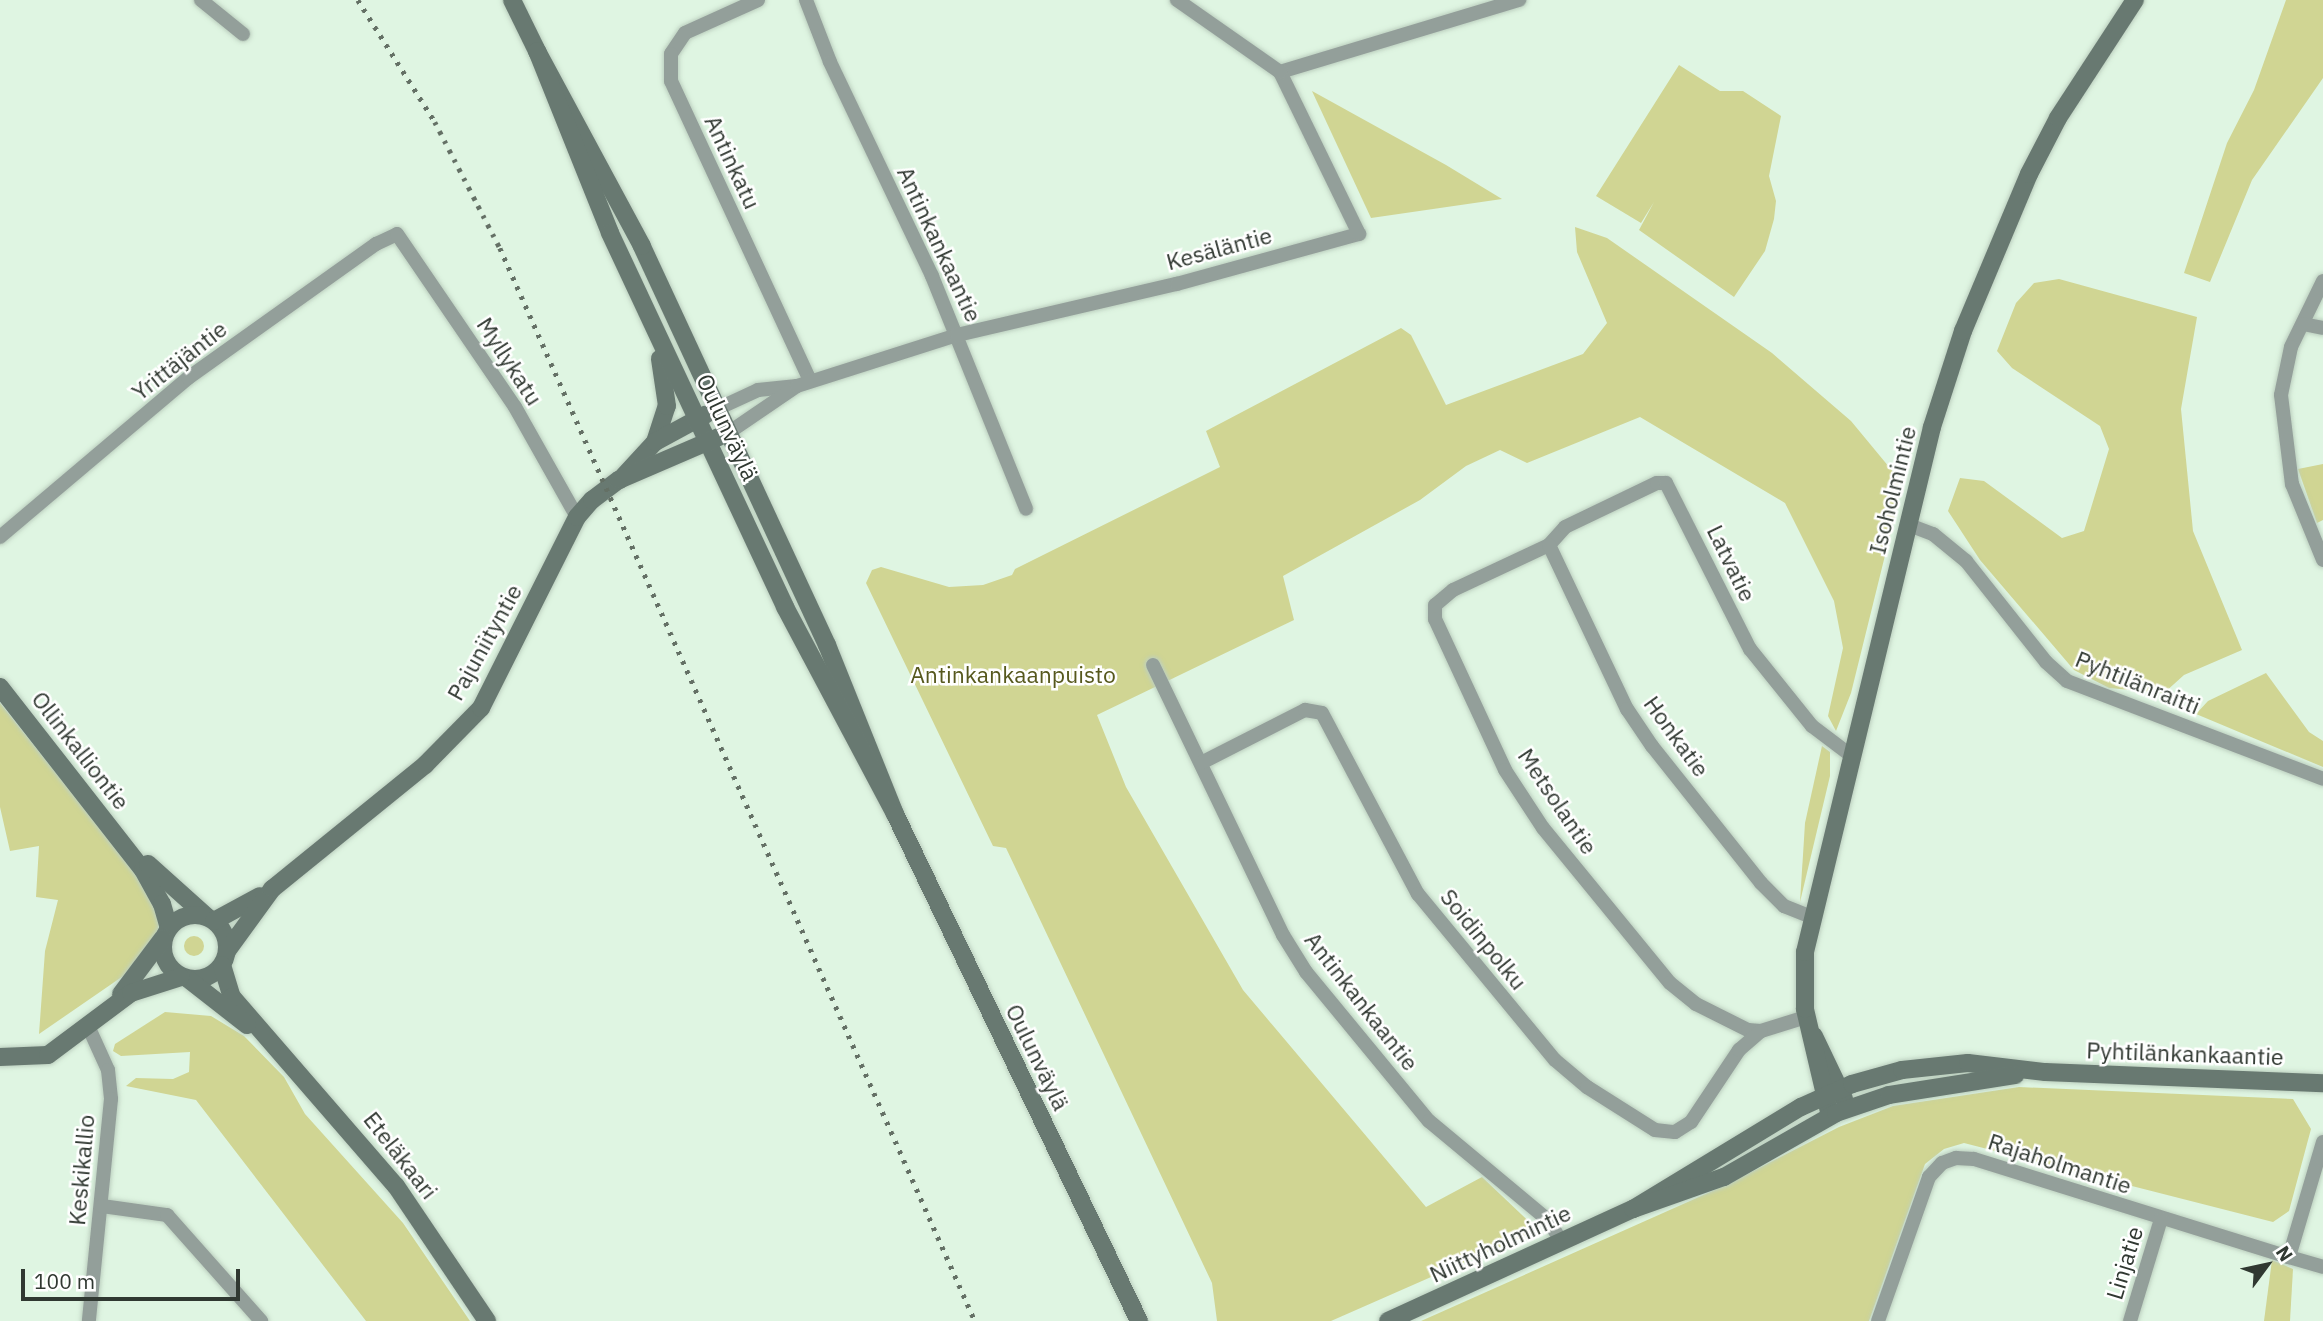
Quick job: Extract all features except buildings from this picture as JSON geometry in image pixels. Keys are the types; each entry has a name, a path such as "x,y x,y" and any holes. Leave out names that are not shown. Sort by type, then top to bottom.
{"street":[{"path":"201,0 243,34"},
{"name":"Oulunväylä","path":"512,0 537,51 633,284 799,635 895,814 1139,1321"},
{"name":"Antinkatu","path":"758,0 685,33 671,54 671,81 804,383"},
{"name":"Antinkankaantie","path":"806,0 831,62 957,335 1026,509"},
{"name":"Kesäläntie","path":"717,409 758,390 804,383 957,335 1177,284 1359,234 1280,72 1177,0"},
{"path":"1280,72 1519,0"},
{"name":"Isoholmintie","path":"1830,1116 1823,1097 1808,1023 1803,971 1813,918 1950,369 2029,174 2058,118 2135,0"},
{"name":"Oulunväylä","path":"547,76 621,204 827,645 895,814"},
{"name":"Myllykatu","path":"397,234 514,407 577,517"},
{"name":"Yrittäjäntie","path":"0,537 188,378 376,244 397,234"},
{"path":"2321,554 2292,484 2282,416 2287,358 2323,281"},
{"path":"633,284 666,384 665,417 655,442"},
{"path":"2303,324 2323,328"},
{"name":"Kesäläntie","path":"728,433 804,383"},
{"name":"Pajuniityntie","path":"619,480 655,442 717,409"},
{"name":"Pajuniityntie","path":"211,919 272,889 425,765 481,708 577,517 599,493 619,480 728,433"},
{"name":"Latvatie","path":"1549,545 1565,527 1657,483 1666,483 1750,649 1812,726 1853,757"},
{"name":"Pyhtilänraitti","path":"1909,525 1933,534 1966,561 2046,662 2067,681 2323,779"},
{"name":"Honkatie","path":"1549,545 1627,709 1652,746 1761,883 1784,906 1813,918"},
{"name":"Metsolantie","path":"1549,545 1440,598 1435,619 1505,770 1543,828 1670,983 1724,1021 1761,1031"},
{"name":"Antinkankaantie","path":"1153,665 1283,935 1306,972 1429,1121 1548,1220 1562,1242"},
{"name":"Ollinkalliontie","path":"0,687 124,844 155,889 166,933"},
{"name":"Soidinpolku","path":"1201,763 1305,710 1322,713 1418,894 1555,1060 1587,1087 1655,1130 1675,1132 1691,1122 1739,1050 1761,1031"},
{"name":"Ollinkalliontie","path":"124,844 211,919"},
{"name":"Pajuniityntie","path":"224,958 272,889"},
{"path":"0,1057 48,1055 145,985 184,978 204,978 224,958 225,937 211,919 185,916 166,933 113,1006"},
{"path":"166,933 166,962 184,978"},
{"name":"Eteläkaari","path":"224,958 232,997 259,1032 309,1082 396,1186 486,1321"},
{"name":"Eteläkaari","path":"184,978 259,1032"},
{"path":"1761,1031 1808,1023 1848,1109"},
{"name":"Keskikallio","path":"88,1026 110,1082 102,1206 89,1321"},
{"name":"Pyhtilänkankaantie","path":"1823,1097 1840,1089 1938,1064 2045,1072 2323,1083"},
{"name":"Pyhtilänkankaantie","path":"1848,1109 1947,1083 2045,1072"},
{"name":"Niittyholmintie","path":"1633,1209 1823,1097"},
{"name":"Niittyholmintie","path":"1388,1321 1633,1209 1724,1177 1830,1116 1848,1109"},
{"path":"2290,1257 2323,1142"},
{"name":"Rajaholmantie","path":"1878,1321 1926,1183 1933,1171 1948,1160 1974,1159 2323,1267"},
{"path":"102,1206 167,1214 261,1321"},
{"name":"Linjatie","path":"2130,1321 2161,1219"}],"green space":[{"path":"2286,0 2323,0 2323,78 2252,180 2210,282 2184,273 2227,143 2254,90"},
{"path":"1679,65 1720,91 1743,91 1781,116 1769,176 1776,201 1774,219 1765,251 1734,297 1639,230 1654,202 1641,223 1596,196"},
{"path":"1312,91 1446,165 1502,199 1371,218"},
{"name":"Antinkankaanpuisto","path":"1575,227 1607,238 1772,353 1851,421 1899,479 1896,511 1851,693 1836,731 1828,716 1843,648 1834,601 1785,503 1640,417 1527,463 1500,450 1466,466 1420,500 1283,576 1294,620 1097,715 1126,787 1243,990 1426,1207 1482,1177 1538,1230 1331,1321 1217,1321 1212,1283 1006,848 993,846 866,583 872,570 881,567 949,587 983,585 1012,575 1015,569 1220,467 1206,431 1401,328 1411,335 1446,405 1583,354 1607,323 1577,252"},
{"path":"2059,279 2197,317 2181,409 2193,531 2242,650 2184,675 2164,693 2109,688 2074,670 1980,560 1948,511 1960,478 1984,481 2062,538 2084,531 2109,449 2100,426 2012,368 1997,351 2016,303 2034,283"},
{"path":"2323,464 2323,520 2317,523 2298,469"},
{"path":"2266,673 2309,732 2323,741 2323,767 2196,714 2208,701"},
{"path":"0,703 130,866 161,917 154,944 129,972 39,1034 45,951 58,900 36,897 39,846 10,851 0,807"},
{"path":"1822,746 1830,752 1830,776 1800,902 1805,823"},
{"path":"194,936 201,939 204,946 201,953 194,956 187,953 184,946 187,939"},
{"path":"165,1012 211,1016 244,1036 284,1077 305,1114 403,1223 470,1321 366,1321 196,1100 126,1086 136,1078 173,1079 189,1072 190,1052 121,1056 113,1051 115,1044"},
{"path":"2019,1087 2293,1099 2311,1129 2289,1211 2273,1222 1964,1143 1944,1149 1925,1164 1869,1321 1421,1321 1728,1184 1839,1127 1893,1106"},
{"path":"2272,1260 2293,1269 2290,1321 2264,1321"}],"railway":[{"path":"358,0 435,122 500,248 975,1321"}]}
